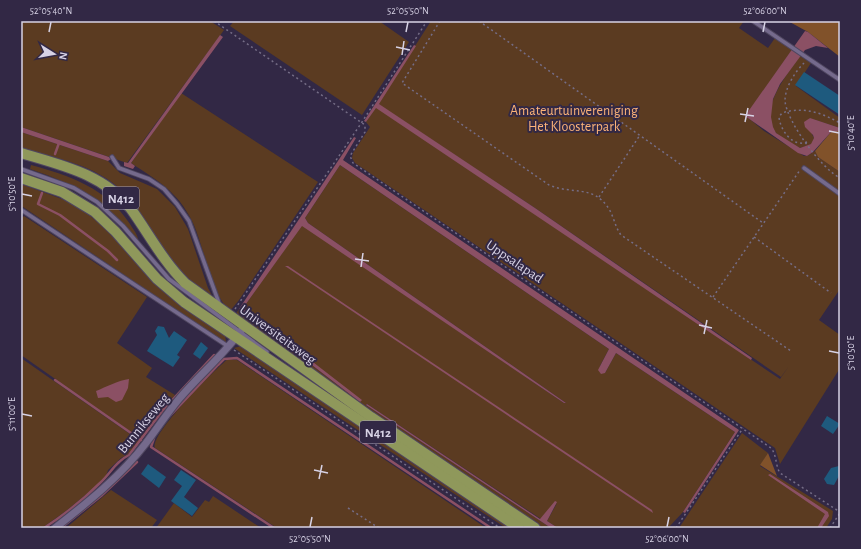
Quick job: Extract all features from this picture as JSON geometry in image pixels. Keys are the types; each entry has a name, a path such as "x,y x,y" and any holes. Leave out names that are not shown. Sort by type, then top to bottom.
{"main road":[{"name":"Universiteitsweg","path":"21,153 79,171 111,189 130,209 167,265 240,332 519,528"},
{"name":"Universiteitsweg","path":"21,178 62,192 95,212 115,231 160,282 179,298 227,320"},
{"name":"Universiteitsweg","path":"240,332 371,417 535,528"}],"street":[{"name":"Bunnikseweg","path":"55,528 100,491 126,466 146,444 180,398 229,347 240,332"}],"lane":[{"path":"753,21 793,46 840,80"},
{"path":"112,157 119,168 149,179 164,189 189,221 217,301 222,307 227,320"},
{"path":"804,168 840,194"},
{"name":"Universiteitsweg","path":"21,169 68,185 97,202 123,226 169,279 227,320"},
{"path":"23,212 229,347"},
{"name":"Universiteitsweg","path":"240,332 527,528"}],"path":[{"path":"214,21 362,122"},
{"path":"227,320 362,122 426,21"},
{"path":"440,21 402,84 549,185 558,189 591,193 598,196 608,208 621,235 791,351"},
{"path":"479,21 763,223"},
{"path":"808,58 795,73 785,100 795,127 829,170 840,178"},
{"path":"807,143 802,144 797,142 784,132 780,125 779,117 782,112 795,109 816,112 840,123"},
{"name":"Uppsalapad","path":"362,122 365,125 366,130 350,156 353,163 771,448 775,453 777,467 780,473 840,512"},
{"path":"598,196 640,135"},
{"path":"713,297 799,171 804,168"},
{"path":"754,237 831,292"},
{"path":"229,347 500,528"},
{"path":"676,528 743,428"},
{"path":"348,508 379,528"},
{"path":"830,528 840,512"}],"green space":[{"path":"21,21 210,21 224,30 127,163 21,127"},
{"path":"234,21 379,21 409,42 362,115 230,26"},
{"name":"Amateurtuinvereniging Het Kloosterpark","path":"431,21 744,21 739,28 768,48 775,38 792,50 746,116 764,131 804,156 807,156 815,151 818,157 840,172 840,289 819,320 840,335 840,368 780,464 775,448 355,163 352,158 353,153 370,127 366,122 376,107 780,379 789,366 781,377 535,208 378,104"},
{"path":"800,56 811,63 796,86 840,118 840,128 809,118 811,132 814,138 812,144 800,148 787,142 776,133 771,124 770,114 776,93 788,72"},
{"path":"181,93 318,182 239,300 230,311 218,295 192,221 180,202 173,194 150,175 131,163"},
{"path":"21,132 108,161 120,173 157,189 175,207 188,229 208,288 216,303 179,272 168,258 137,210 123,192 113,183 101,175 75,164 21,148"},
{"path":"31,165 74,179 99,192 110,201 130,224 138,240 114,215 90,196 48,175 30,169"},
{"path":"340,165 609,349 600,366 605,373 616,353 735,432 683,512 668,528 558,528 547,521 557,503 541,519 367,404 366,405 551,528 538,528 235,315 239,309 360,402 243,308 302,225 566,403 308,223 305,218"},
{"path":"21,184 79,207 102,225 139,264 225,333 226,343 23,207 21,210"},
{"path":"24,216 147,297 117,343 152,368 146,377 175,395 141,439 21,355 21,219"},
{"path":"241,346 506,524 506,528 234,348"},
{"path":"21,358 140,441 127,455 121,458 108,470 106,476 101,482 66,511 42,528 21,528"},
{"path":"228,359 237,360 486,528 277,528 155,448 156,441 162,430 172,417 197,388"},
{"path":"742,433 768,453 760,466 833,511 832,519 826,528 679,528"},
{"path":"111,490 157,520 151,528 66,528"},
{"path":"213,496 261,528 156,528 174,503 192,517 205,500 209,502"}],"shaded area":[{"path":"788,21 840,21 840,57 808,32"},
{"path":"805,31 828,48 816,46 805,50 780,84 773,99 771,117 776,133 800,148 811,144 814,138 805,127 804,122 810,118 840,128 840,131 831,132 813,152 807,156 798,153 745,116"},
{"path":"220,35 223,37 131,163 135,166 133,169 124,166 124,162 128,163"},
{"path":"414,45 416,46 379,104 535,208 752,358 751,360 376,108 366,122 364,121"},
{"path":"21,127 109,157 111,159 108,161 21,132"},
{"path":"840,131 840,172 818,157 815,151 831,132"},
{"path":"354,137 356,138 343,160 739,430 685,513 683,512 735,432 616,353 605,373 601,374 598,370 609,349 340,165 305,218 308,223 566,403 302,226 243,308 362,400 360,402 239,309"},
{"path":"285,266 288,266 652,510 653,513"},
{"path":"129,379 128,388 122,400 116,402 108,397 98,398 96,391 117,382"},
{"path":"367,404 540,519 555,501 557,502 547,521 558,528 551,528 366,405"},
{"path":"768,453 777,476 760,465"},
{"path":"770,474 828,512 829,516 821,528 817,528 825,514 768,475"}],"building":[{"path":"804,72 840,96 840,115 795,85"},
{"path":"158,326 164,327 169,338 174,331 187,340 177,355 180,357 173,367 147,351 157,335 155,331"},
{"path":"201,342 208,348 200,359 193,354"},
{"path":"827,416 840,424 833,434 821,426"},
{"path":"148,464 166,477 159,488 141,474"},
{"path":"839,466 840,474 834,485 827,484 824,479 831,468"},
{"path":"181,470 196,480 184,497 198,508 192,516 171,501 182,486 174,480"}],"waterway":[{"path":"55,154 59,143"},
{"path":"42,193 38,204 60,215 108,251 117,260"},
{"path":"44,528 66,513 94,489 120,461 129,455 163,410 214,355"},
{"path":"168,418 224,359 237,358 491,528"},
{"path":"55,380 141,440"},
{"path":"154,438 151,447 274,528"},
{"path":"61,528 101,496 137,462"}]}
